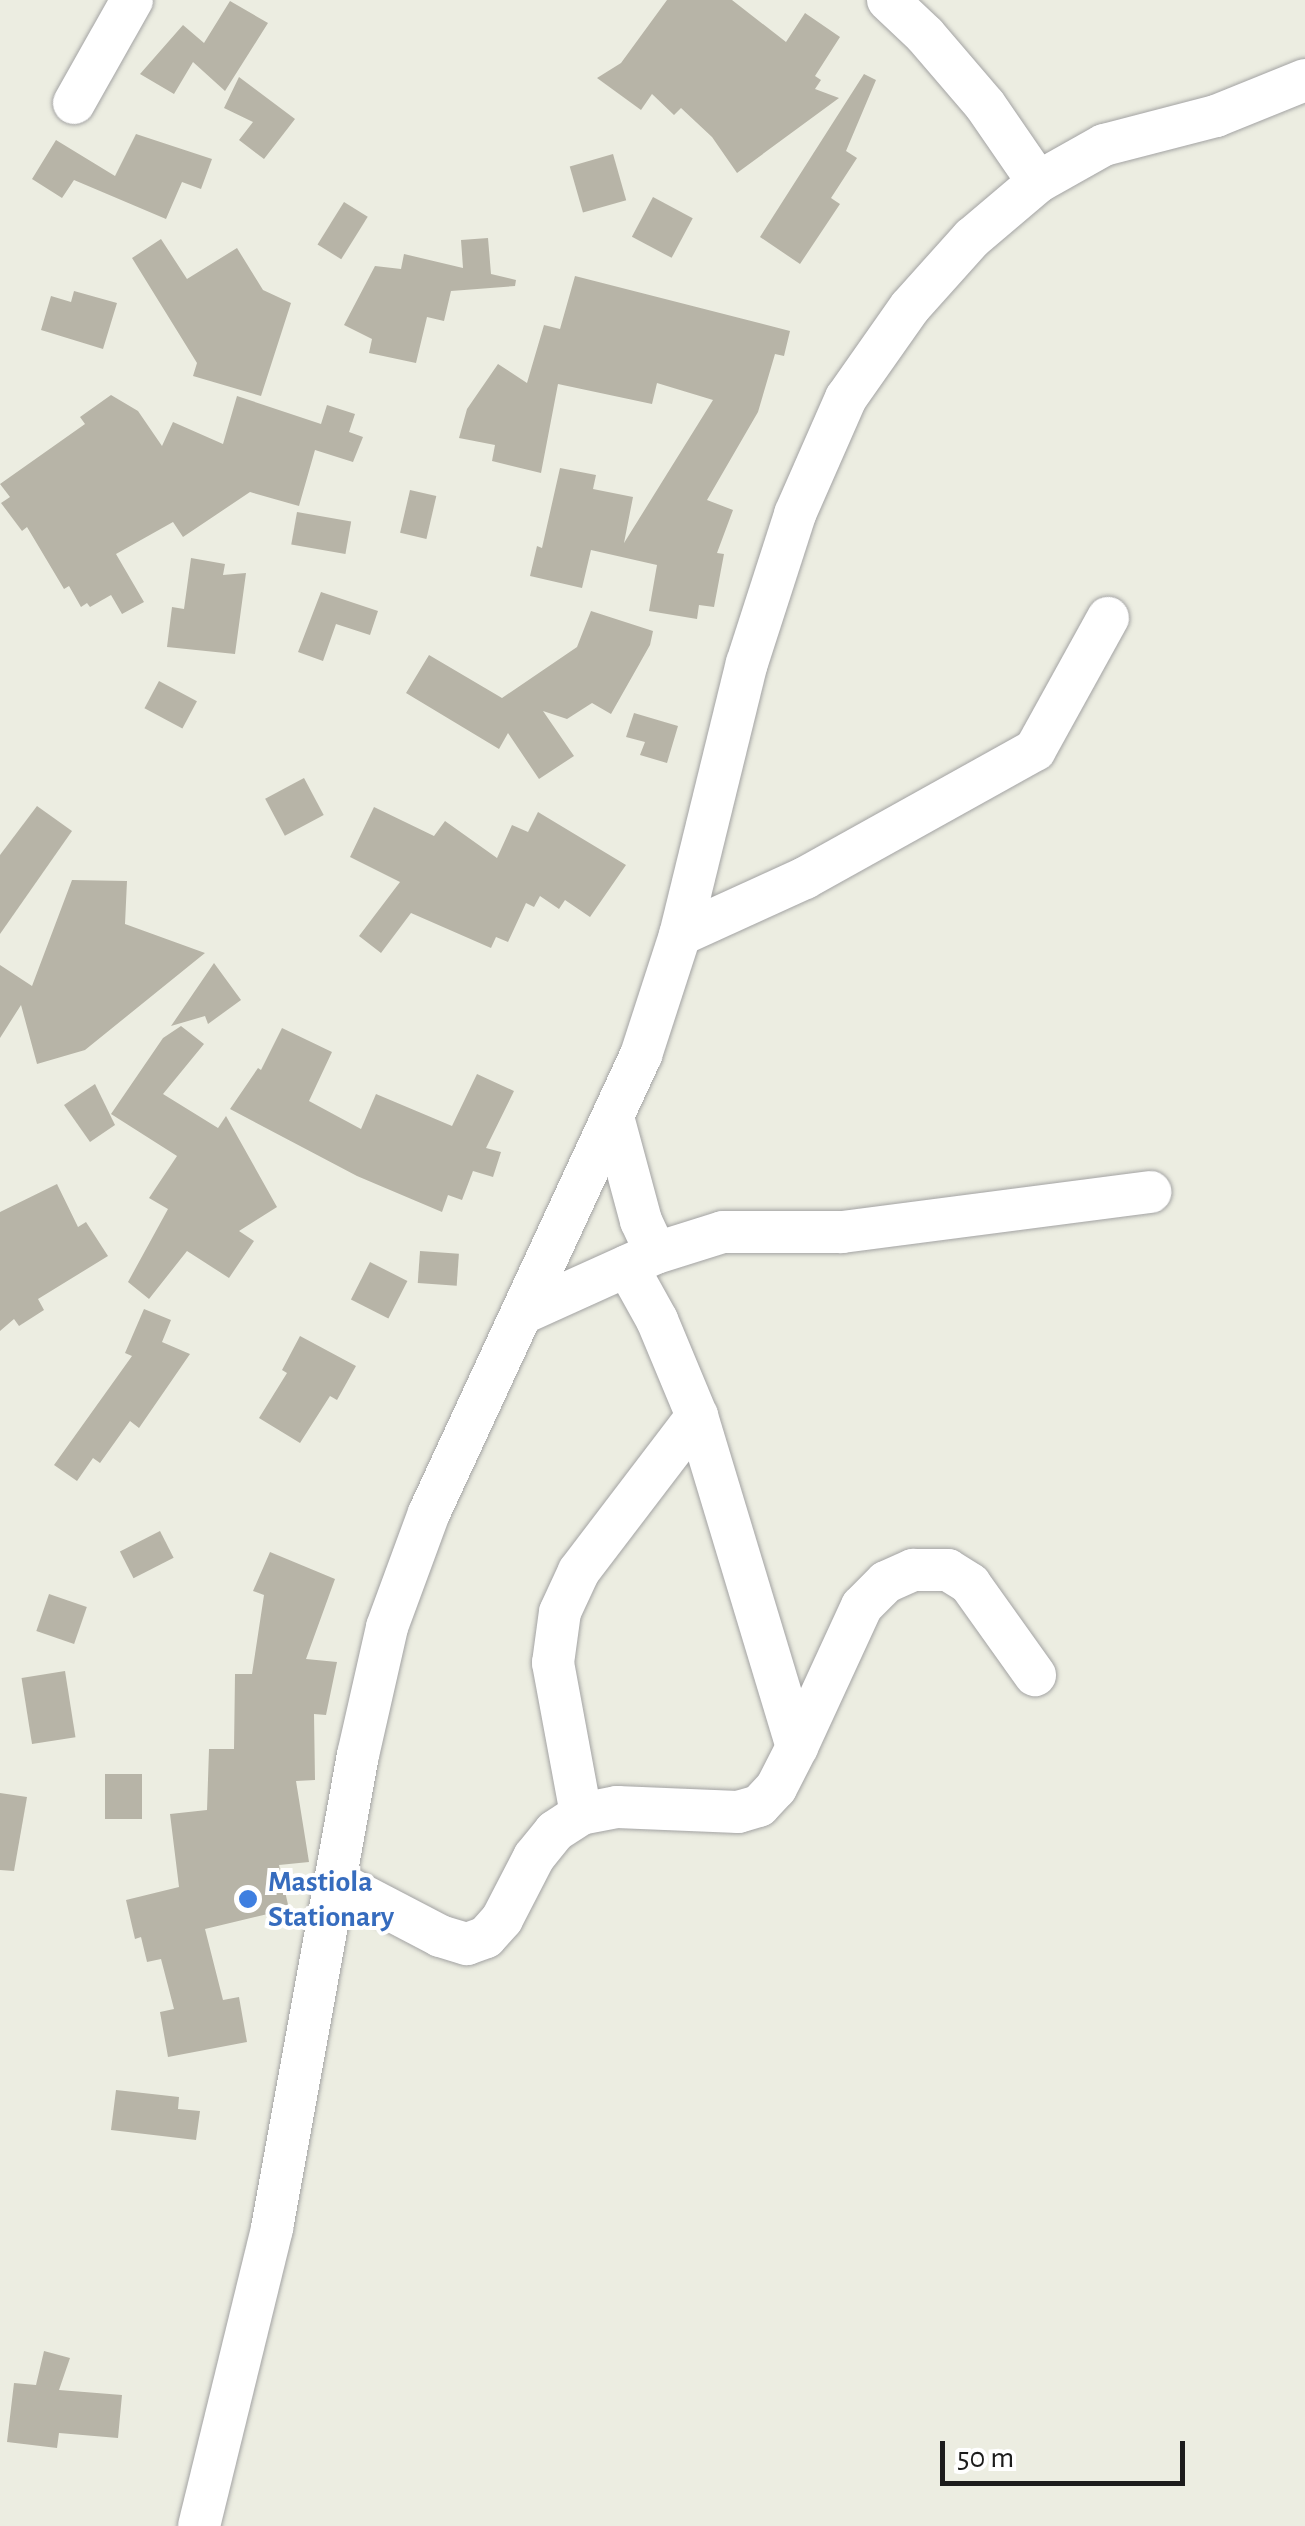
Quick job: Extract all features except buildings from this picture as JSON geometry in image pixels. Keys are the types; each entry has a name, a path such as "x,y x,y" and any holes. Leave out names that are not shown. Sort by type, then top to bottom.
{"street":[{"path":"74,104 132,0"},
{"path":"888,0 925,35 985,105 1038,182"},
{"path":"198,2526 272,2228 335,1881 387,1627 429,1513 642,1055 680,935 747,662 795,514 846,398 910,307 972,238 1038,182 1104,145 1216,116 1305,80"},
{"path":"680,935 805,878 1035,750 1108,618"},
{"path":"614,1118 642,1221 642,1260 657,1320 697,1416 798,1747"},
{"path":"523,1313 642,1260 723,1232 842,1232 1150,1192"},
{"path":"581,1814 553,1663 560,1612 579,1571 608,1529 697,1416"},
{"path":"335,1881 440,1936 467,1944 486,1936 502,1919 534,1857 555,1831 581,1814 617,1807 738,1812 759,1806 776,1788 798,1747 862,1606 886,1582 913,1570 948,1570 970,1584 1035,1675"}],"place":[{"name":"Mastiola Stationary","path":"248,1899"}]}
